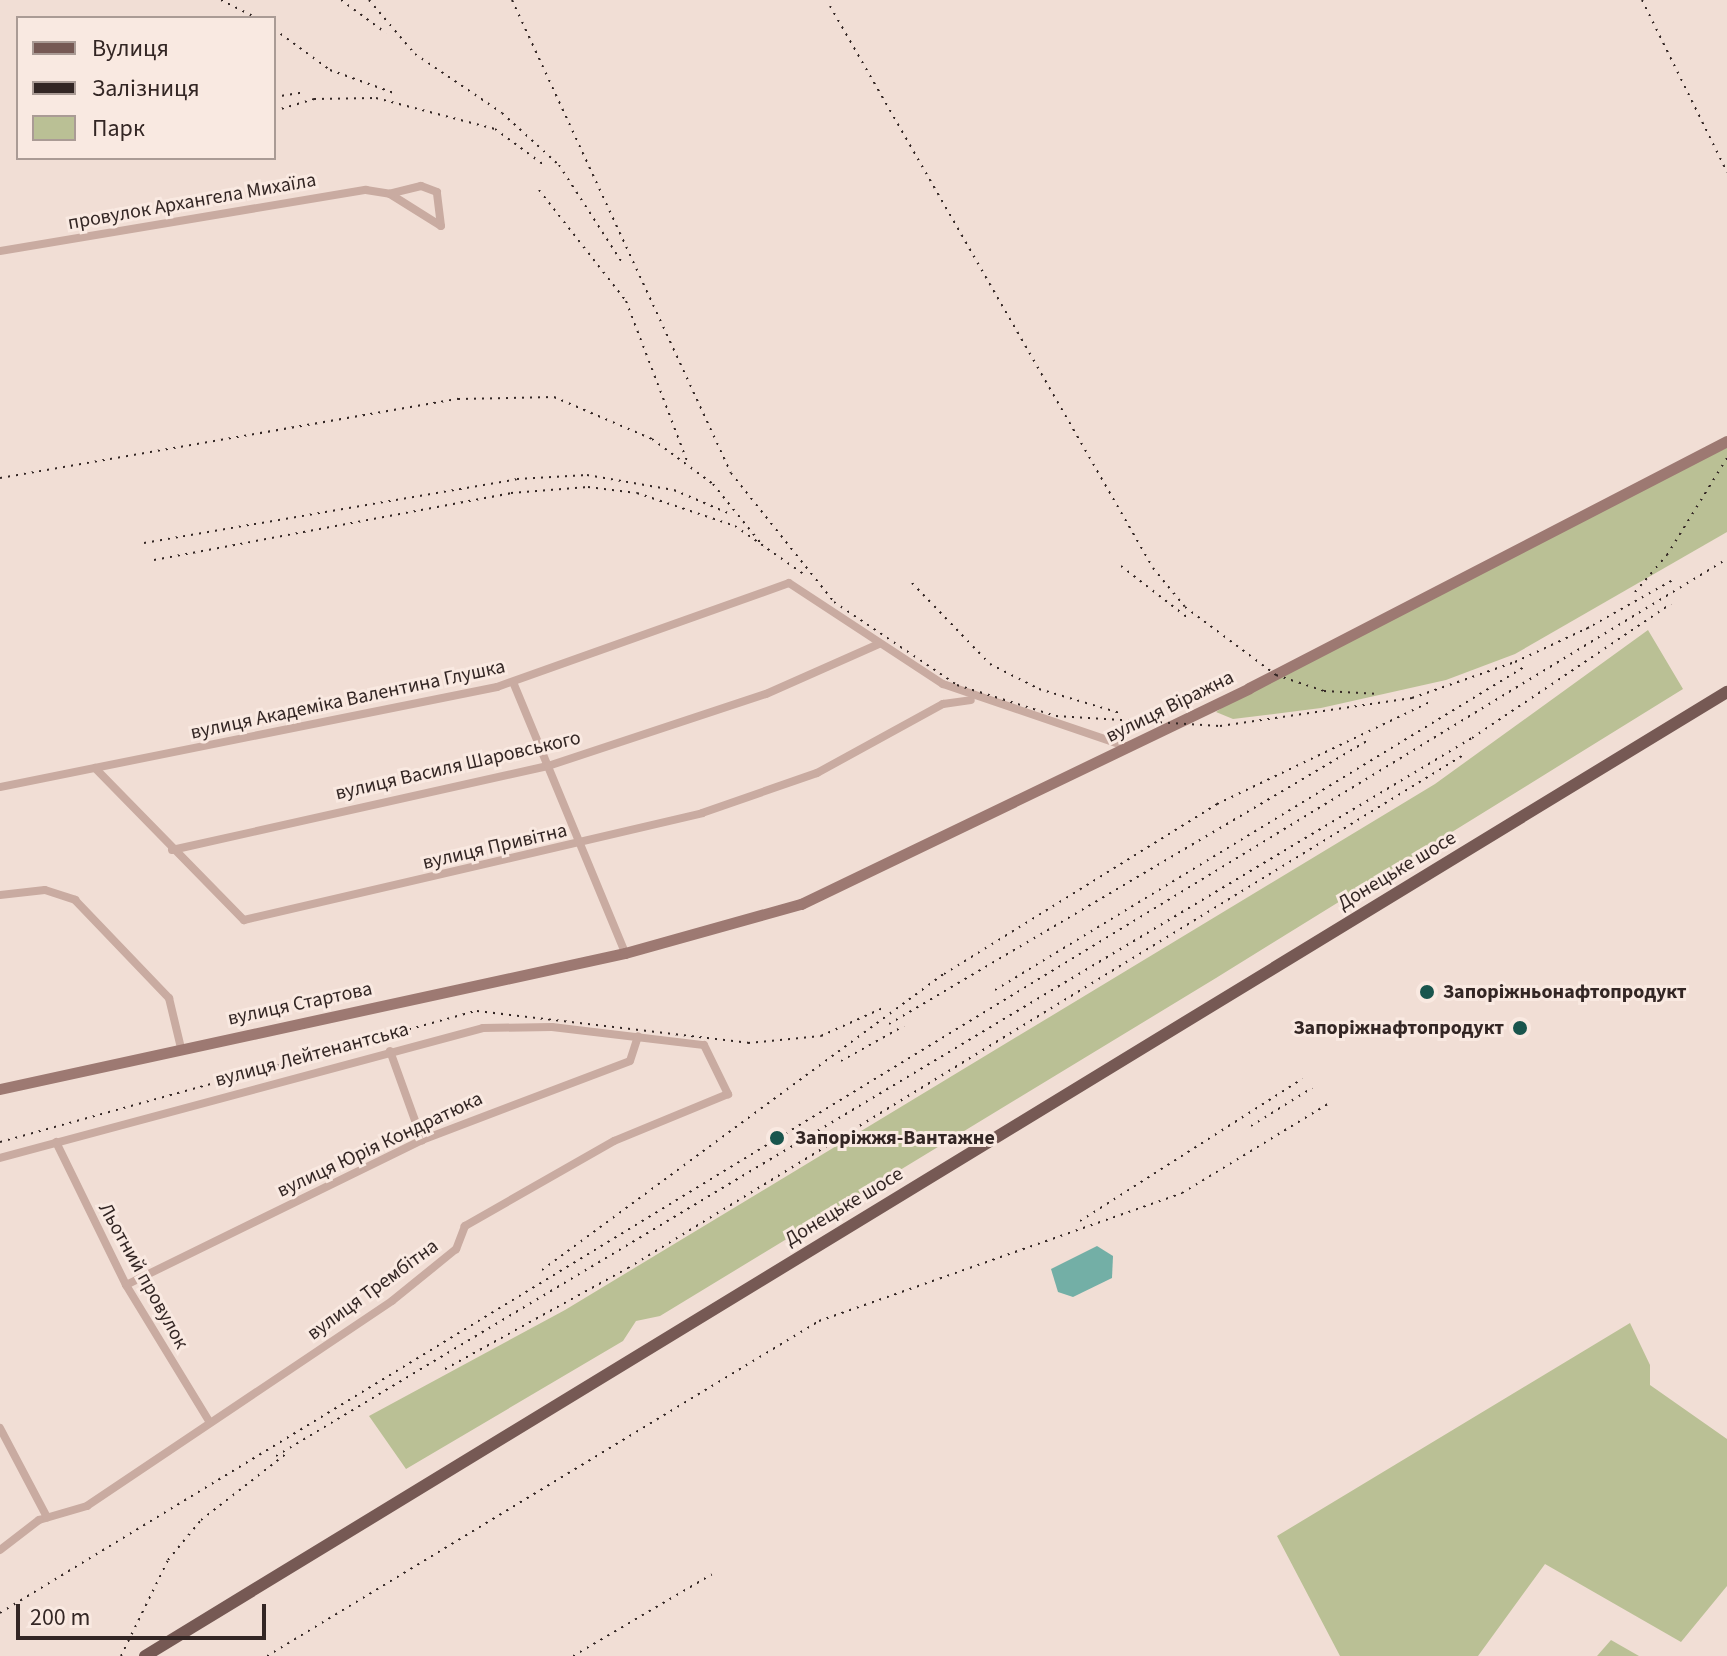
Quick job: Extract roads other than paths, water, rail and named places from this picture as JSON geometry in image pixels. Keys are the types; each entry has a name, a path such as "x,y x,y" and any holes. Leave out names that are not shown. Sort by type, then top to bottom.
{"main road":[{"name":"вулиця Віражна","path":"608,957 801,904 1128,747 1727,441"},
{"name":"Донецьке шосе","path":"145,1656 1727,692"},
{"name":"вулиця Стартова","path":"0,1089 608,957"}],"street":[{"name":"провулок Архангела Михаїла","path":"0,251 353,191 390,194 421,186 437,192 441,226 390,194"},
{"name":"вулиця Академіка Валентина Глушка","path":"0,787 513,682 786,584 879,644"},
{"path":"879,644 943,684 979,701 1128,747"},
{"name":"вулиця Василя Шаровського","path":"172,850 548,766 766,694 879,644"},
{"path":"513,682 625,953"},
{"path":"943,684 943,704 979,701"},
{"name":"вулиця Привітна","path":"95,768 172,850 244,920 702,813 817,773 943,704"},
{"path":"0,895 45,890 75,900 169,998 181,1048"},
{"name":"вулиця Лейтенантська","path":"0,1158 483,1028 638,1036 704,1045 728,1094"},
{"name":"вулиця Юрія Кондратюка","path":"126,1285 422,1140 630,1061 638,1036"},
{"path":"390,1051 422,1140"},
{"name":"вулиця Трембітна","path":"0,1550 47,1517 87,1506 209,1421 392,1301 456,1249 465,1226 614,1141 728,1094"},
{"name":"Льотний провулок","path":"56,1142 126,1285 209,1421"},
{"path":"0,1428 47,1517"}],"water":[{"path":"1097,1246 1113,1256 1112,1278 1073,1297 1058,1292 1051,1269"}],"railway":[{"path":"221,0 253,16"},
{"path":"341,0 386,33"},
{"path":"369,0 415,54 502,113 559,165 621,261"},
{"path":"512,0 731,473 834,602 957,685 1056,716 1220,726 1412,698 1515,662 1594,625"},
{"path":"1642,0 1727,172"},
{"path":"830,6 1153,568 1185,607 1276,675 1324,691 1380,694"},
{"path":"276,30 330,70 394,93"},
{"path":"276,97 306,92"},
{"path":"276,110 314,99 376,98 495,129 544,165"},
{"path":"539,190 626,301 688,463"},
{"path":"0,478 458,399 554,397 652,439 713,484 763,546"},
{"path":"1635,592 1667,555 1727,458"},
{"path":"144,543 517,479 587,475 674,490 728,513"},
{"path":"154,560 511,493 588,487 637,493 735,526 805,575"},
{"path":"0,1613 1727,559"},
{"path":"1121,566 1188,618"},
{"path":"1586,629 1676,578"},
{"path":"912,583 990,664 1039,689 1120,713"},
{"path":"276,1456 1472,738 1671,604"},
{"path":"995,990 1524,667"},
{"path":"542,1270 944,974 1217,804 1432,701"},
{"path":"889,1024 1367,741"},
{"path":"445,1369 628,1268 1465,754"},
{"path":"0,1142 477,1011 748,1043 821,1036 885,1007"},
{"path":"841,1061 904,1026"},
{"path":"1080,1221 1302,1079"},
{"path":"1251,1126 1312,1088"},
{"path":"267,1656 819,1321 1182,1193 1328,1104"},
{"path":"121,1656 168,1560 201,1520 287,1453"},
{"path":"573,1656 712,1574"}],"place":[{"name":"Запоріжньонафтопродукт","path":"1427,992"},
{"name":"Запоріжнафтопродукт","path":"1520,1028"},
{"name":"Запоріжжя-Вантажне","path":"777,1138"}]}
